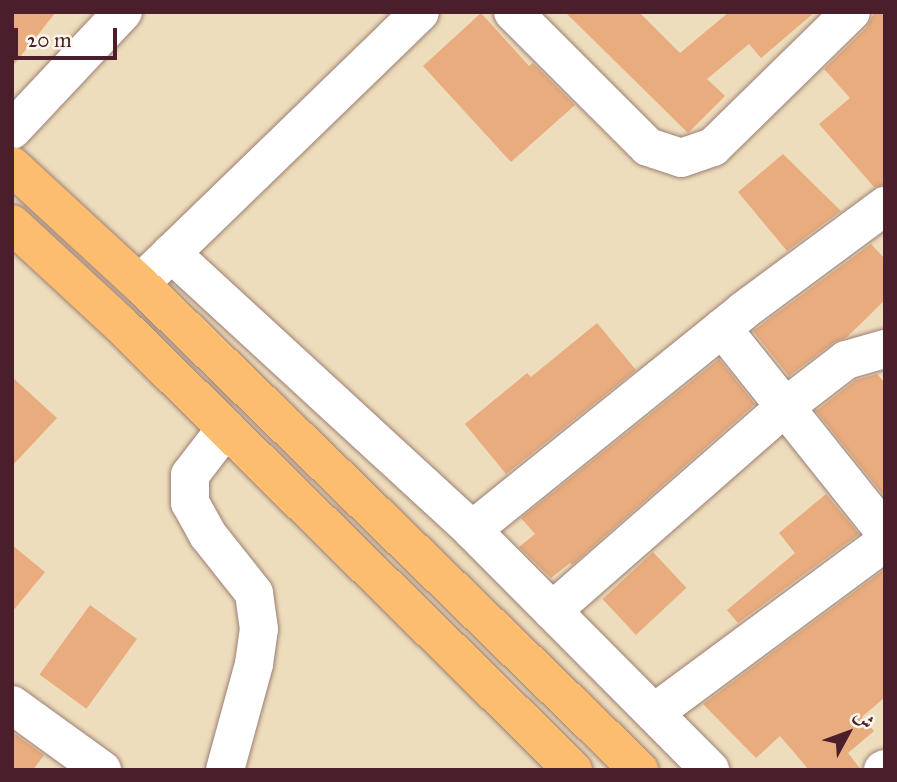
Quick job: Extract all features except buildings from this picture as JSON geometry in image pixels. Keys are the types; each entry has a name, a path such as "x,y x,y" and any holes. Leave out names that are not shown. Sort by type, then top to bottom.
{"main road":[{"path":"12,166 139,284 639,770"},
{"path":"12,224 226,428 573,770"}],"street":[{"path":"12,130 123,12"},
{"path":"139,284 420,12"},
{"path":"513,12 648,147 681,158 713,147 850,12"},
{"path":"472,530 722,328 885,206"},
{"path":"171,253 472,530 710,770"},
{"path":"722,328 885,532"},
{"path":"552,611 785,407 846,360 885,349"},
{"path":"225,770 254,664 259,629 254,593 208,536 190,503 190,475 226,428"},
{"path":"654,713 885,542"},
{"path":"12,705 102,770"}]}
